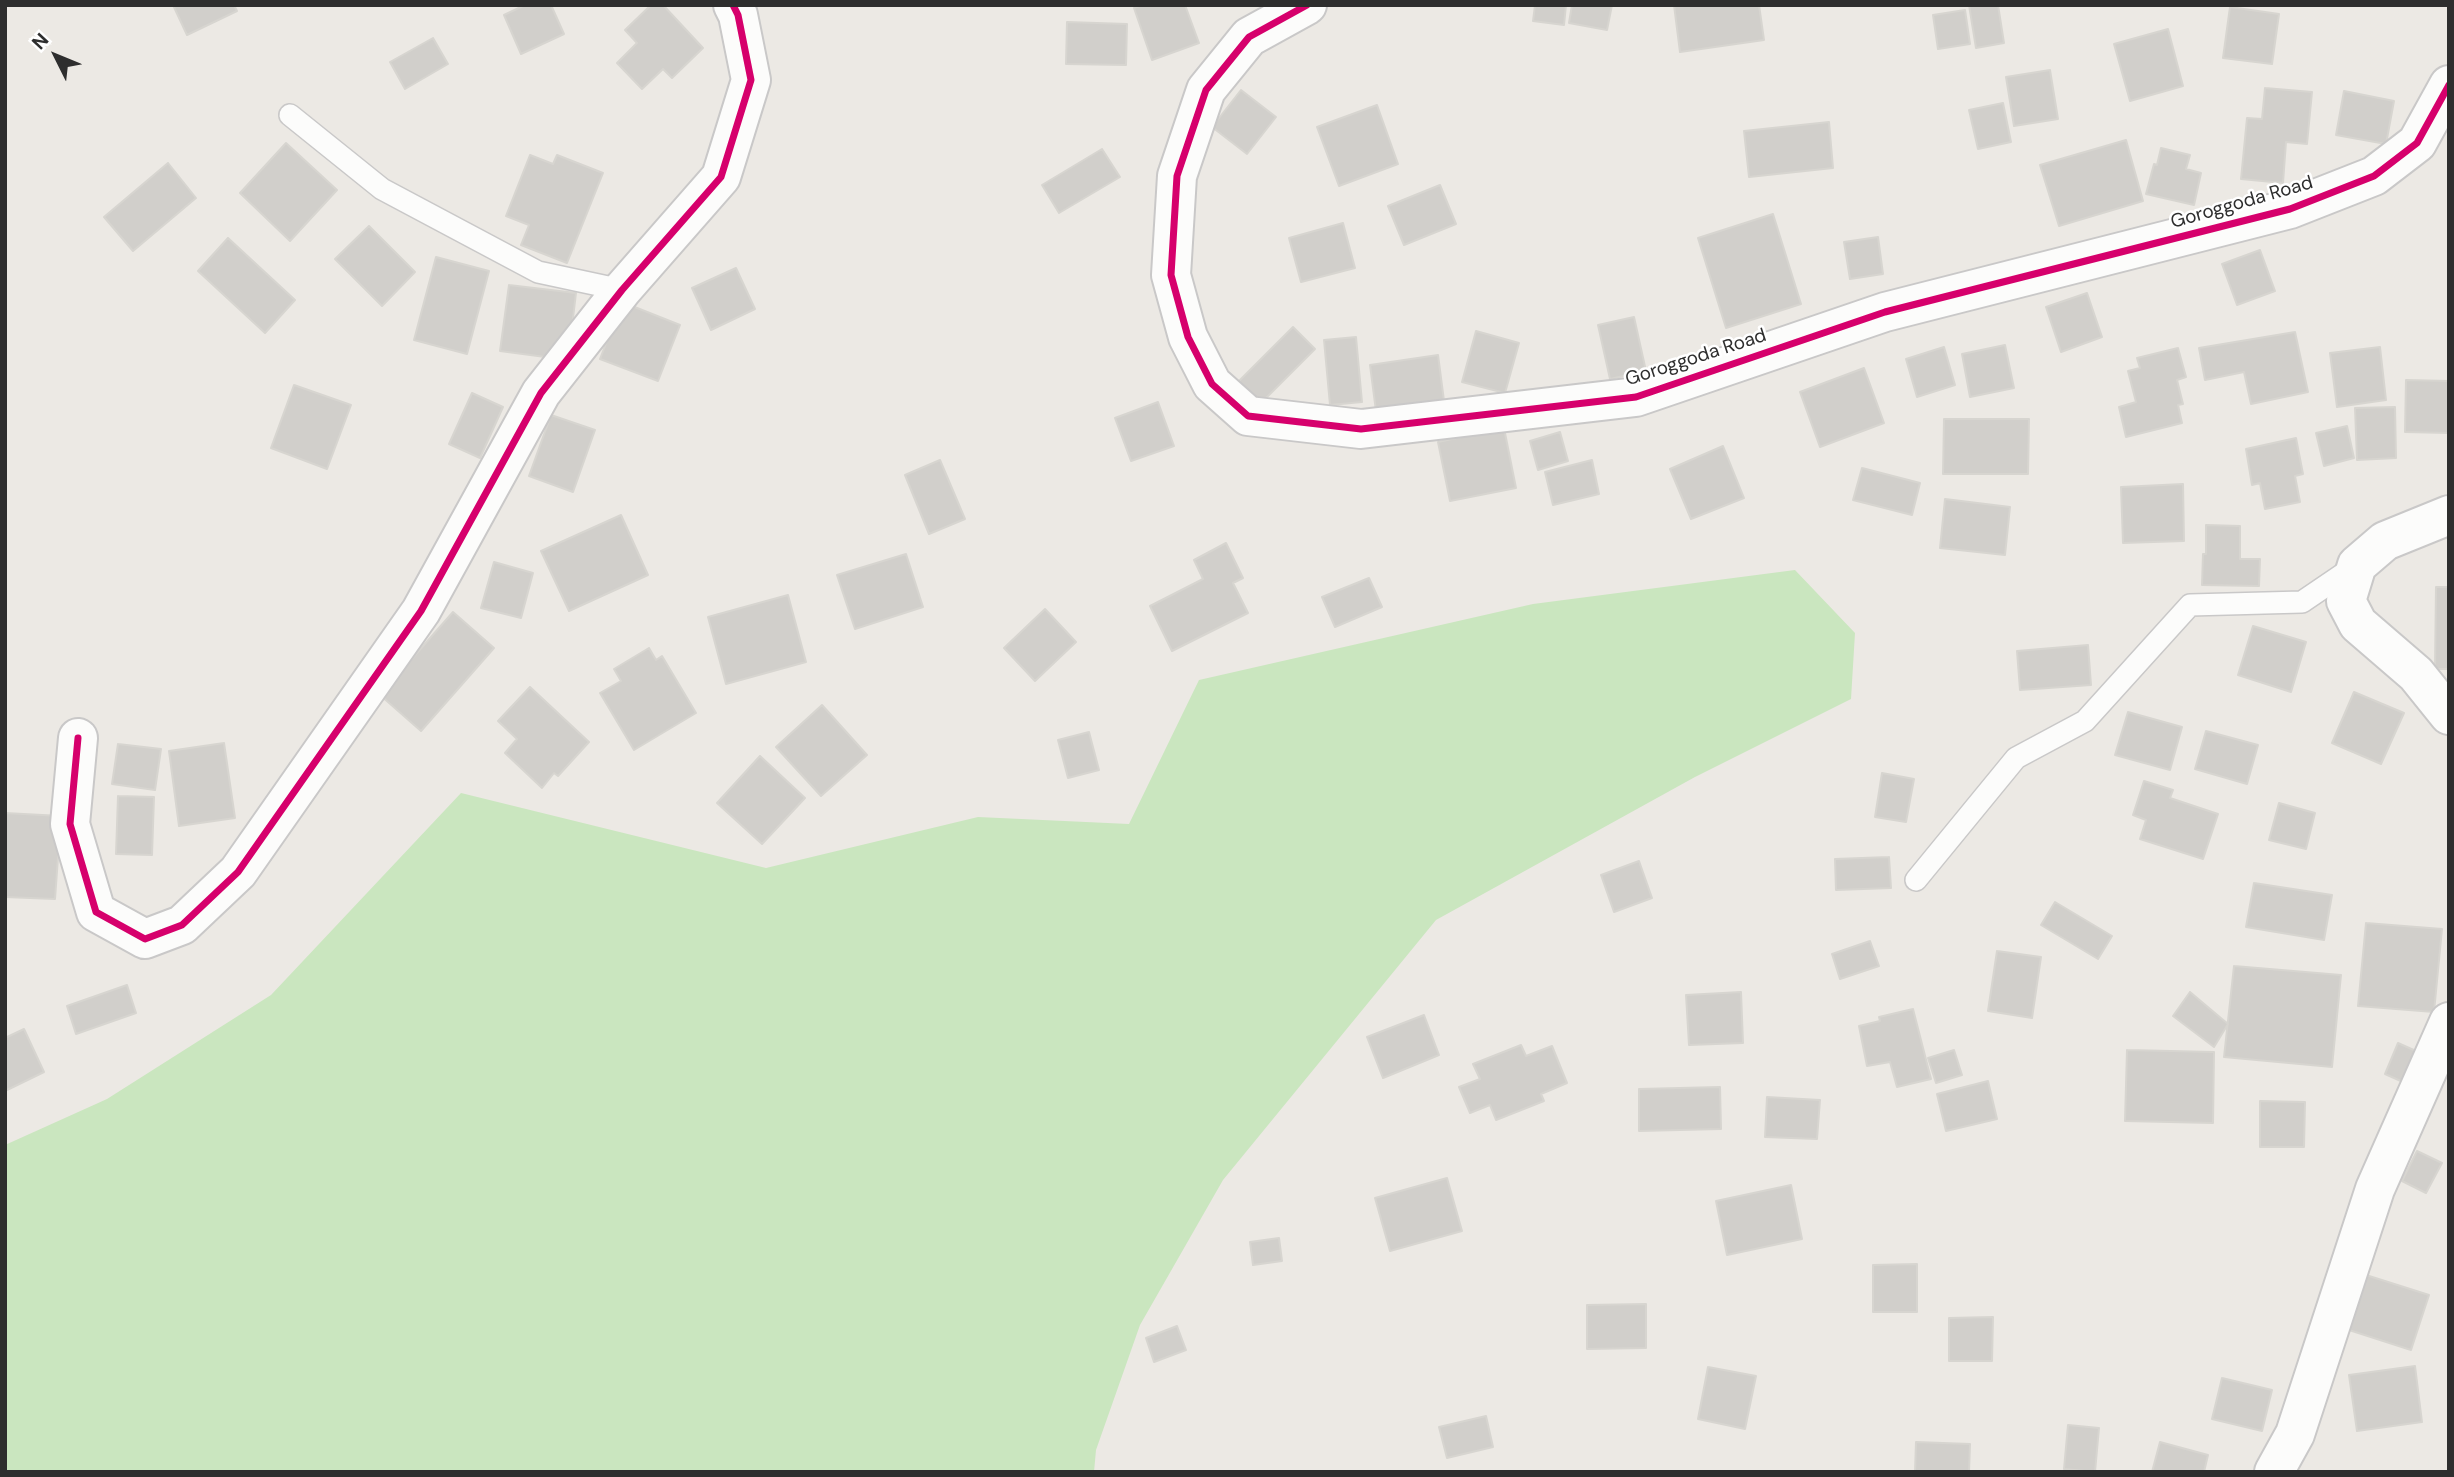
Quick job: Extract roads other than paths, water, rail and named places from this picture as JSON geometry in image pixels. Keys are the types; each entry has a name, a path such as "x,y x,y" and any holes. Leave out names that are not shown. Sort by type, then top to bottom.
{"street":[{"path":"78,738 70,824 96,912 145,939 182,925 238,872 413,622 541,393 622,290 721,177 751,80 738,15 733,5"},
{"name":"Goroggoda Road","path":"1307,5 1249,37 1206,90 1177,176 1171,275 1188,337 1212,384 1248,416 1362,429 1636,397 1885,312 2290,209 2374,176 2417,144 2449,85"},
{"path":"2449,515 2385,541 2357,565 2346,601 2358,624 2416,674 2449,715"},
{"path":"2274,1472 2295,1434 2375,1189 2449,1022"}],"lane":[{"path":"290,115 382,189 538,272 622,290"},
{"path":"1916,880 2016,758 2085,721 2190,605 2302,602 2357,565"}]}
